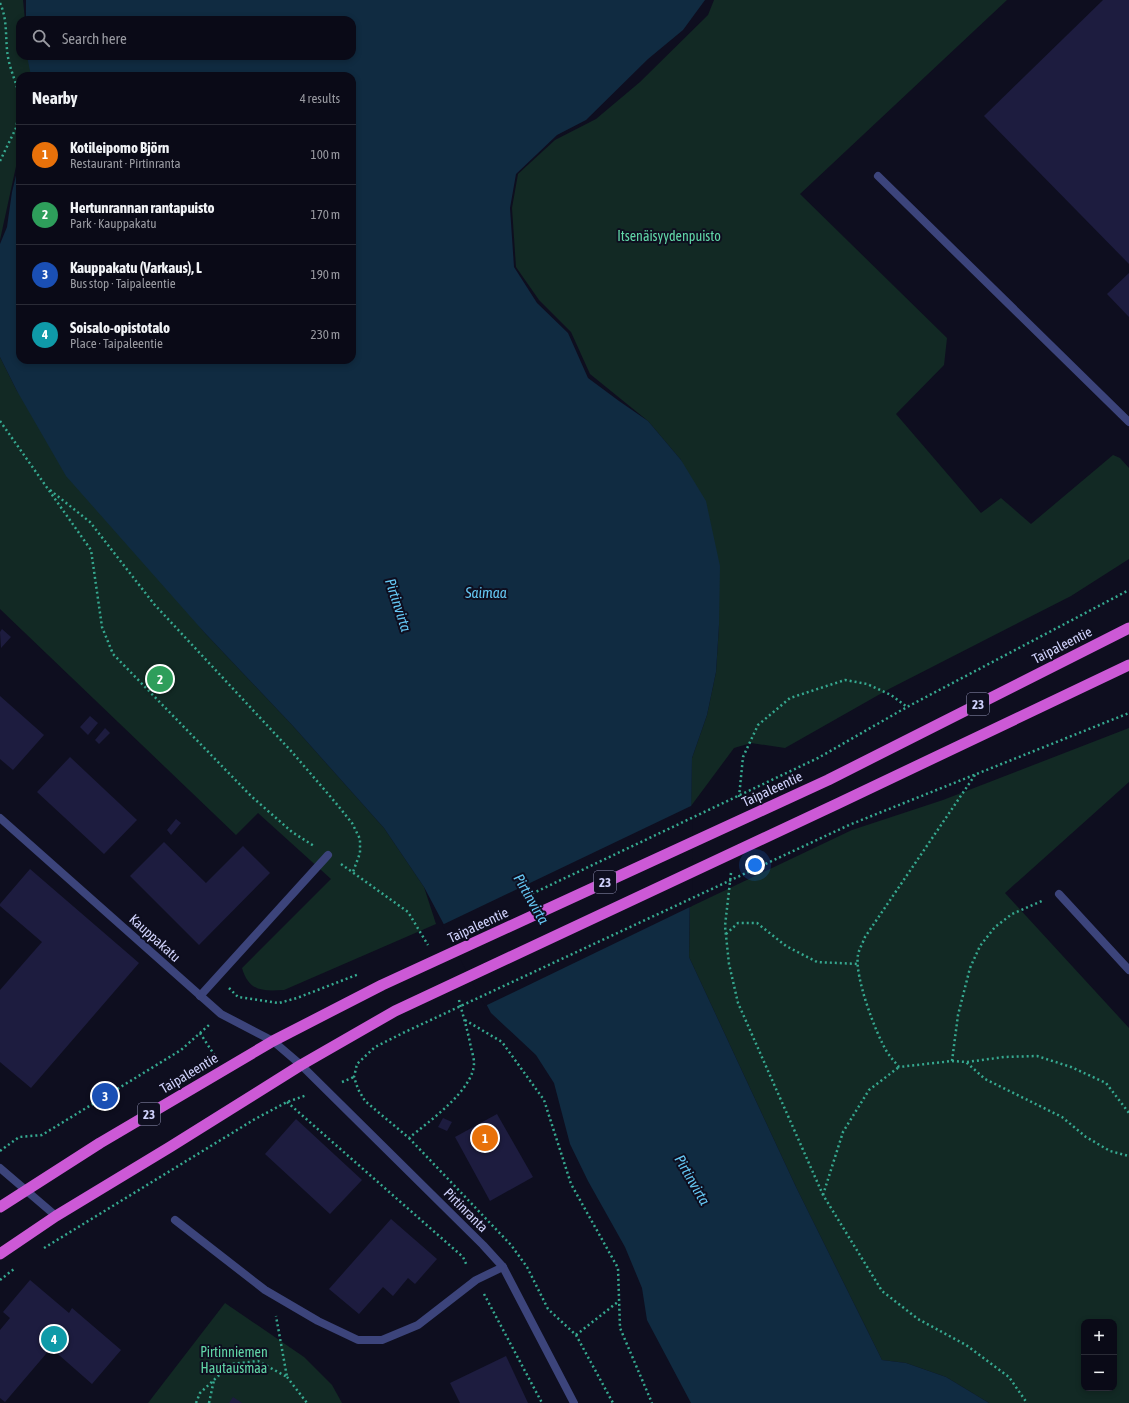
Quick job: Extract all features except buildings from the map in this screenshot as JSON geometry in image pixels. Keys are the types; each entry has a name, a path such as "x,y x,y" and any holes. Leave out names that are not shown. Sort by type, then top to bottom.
{"highway":[{"name":"Taipaleentie","path":"26,1190 107,1139 273,1041 382,985 828,780 1129,628"},
{"name":"23","path":"0,1254 56,1216 170,1147 301,1064 395,1011 1129,665"},
{"name":"23","path":"0,1207 26,1190"}],"street":[{"path":"878,176 1129,422"},
{"name":"Kauppakatu","path":"0,818 221,1014 273,1041 301,1064"},
{"path":"200,996 328,855"},
{"path":"1059,894 1129,970"},
{"name":"Pirtinranta","path":"301,1064 483,1245 503,1267 574,1403"},
{"path":"0,1168 56,1216"},
{"path":"175,1220 271,1294 318,1321 358,1340 382,1340 418,1325 476,1280 503,1267"}],"path":[{"path":"0,3 6,22 6,45 9,63 16,81"},
{"path":"0,161 16,128"},
{"path":"0,421 91,550 102,627 113,654 251,796 292,832 315,846"},
{"path":"47,487 90,522 154,604 292,752 352,823 360,839 360,853 353,872"},
{"path":"517,901 818,758 906,707 1129,590"},
{"path":"738,803 744,757 758,725 790,698 845,680 867,684 891,695 906,707"},
{"path":"416,1132 409,1138 364,1101 358,1089 354,1077 357,1064 376,1047 405,1032 849,824 976,775 1129,713"},
{"path":"899,1067 888,1052 873,1022 863,990 858,964 858,955 865,937 976,775"},
{"path":"731,872 725,926 729,964 738,1003 824,1195 882,1291 918,1319 966,1345 1009,1377 1027,1403"},
{"path":"952,1061 958,1015 970,968 980,946 995,927 1012,914 1059,894"},
{"path":"726,934 738,923 757,924 786,946 817,962 858,964"},
{"path":"424,945 432,941"},
{"path":"217,978 238,997 279,1003 297,998 360,974"},
{"path":"0,1151 19,1138 42,1135 181,1050 238,997"},
{"path":"464,1020 502,1042 544,1100 571,1184 618,1268 620,1328 652,1403"},
{"path":"824,1195 843,1132 869,1090 899,1067 952,1061 966,1062 1004,1057 1037,1056 1064,1065 1106,1084 1129,1113"},
{"path":"966,1062 985,1079 1062,1117 1086,1137 1110,1151 1129,1156"},
{"path":"43,1249 255,1118 287,1102 354,1077"},
{"path":"287,1102 463,1258 542,1403"},
{"path":"0,1280 17,1266"},
{"path":"271,1294 287,1377"},
{"path":"576,1335 619,1301"},
{"path":"196,1403 200,1393 231,1364 258,1361 287,1377 306,1403"},
{"path":"209,1403 214,1380"}],"green space":[{"path":"0,0 23,0 25,16 16,16 16,60 29,60 31,72 16,72 16,166 0,240"},
{"name":"Itsenäisyydenpuisto","path":"714,0 1007,0 800,194 947,338 944,365 896,414 981,513 1001,498 1031,524 1113,455 1120,458 1129,468 1129,559 1071,596 889,689 785,748 751,743 734,748 691,806 692,758 707,715 716,672 719,625 681,460 648,421 590,374 571,332 539,300 516,267 512,208 518,174 555,140 596,119 640,82 708,15"},
{"path":"0,357 17,391 204,632 293,726 384,828 424,887 436,924 284,990 263,990 253,986 249,982 242,968 331,879 258,813 236,835 0,609"},
{"path":"1129,728 1129,782 1005,893 1129,1028 1129,1403 989,1403 946,1377 906,1363 882,1360 796,1187 689,957 690,907 852,830 943,800"},
{"name":"Pirtinniemen Hautausmaa","path":"225,1303 304,1357 332,1385 342,1403 148,1403"}],"water":[{"name":"Saimaa","path":"26,0 705,0 683,30 648,59 586,120 557,135 516,174 510,208 514,267 537,303 568,333 588,378 648,421 681,460 706,501 720,566 719,625 716,672 707,715 692,758 689,957 796,1187 882,1360 906,1363 946,1377 989,1403 691,1403 647,1320 642,1288 625,1247 588,1181 570,1144 554,1083 536,1055 491,1013 424,887 384,828 293,726 204,632 66,476 17,391 0,357 0,244 7,227 16,176 16,364 356,364 356,72 30,72 28,60 356,60 356,16 26,16"}],"pier":[{"path":"693,805 692,906 485,1006 442,925"}],"place":[{"name":"Hertunrannan rantapuisto","path":"160,679"},
{"name":"Kauppakatu (Varkaus), L","path":"105,1096"},
{"name":"Kotileipomo Björn","path":"485,1138"},
{"name":"Soisalo-opistotalo","path":"54,1339"}],"water label":[{"name":"Pirtinvirta","path":"398,605"},
{"name":"Pirtinvirta","path":"531,899"},
{"name":"Pirtinvirta","path":"692,1180"}]}
